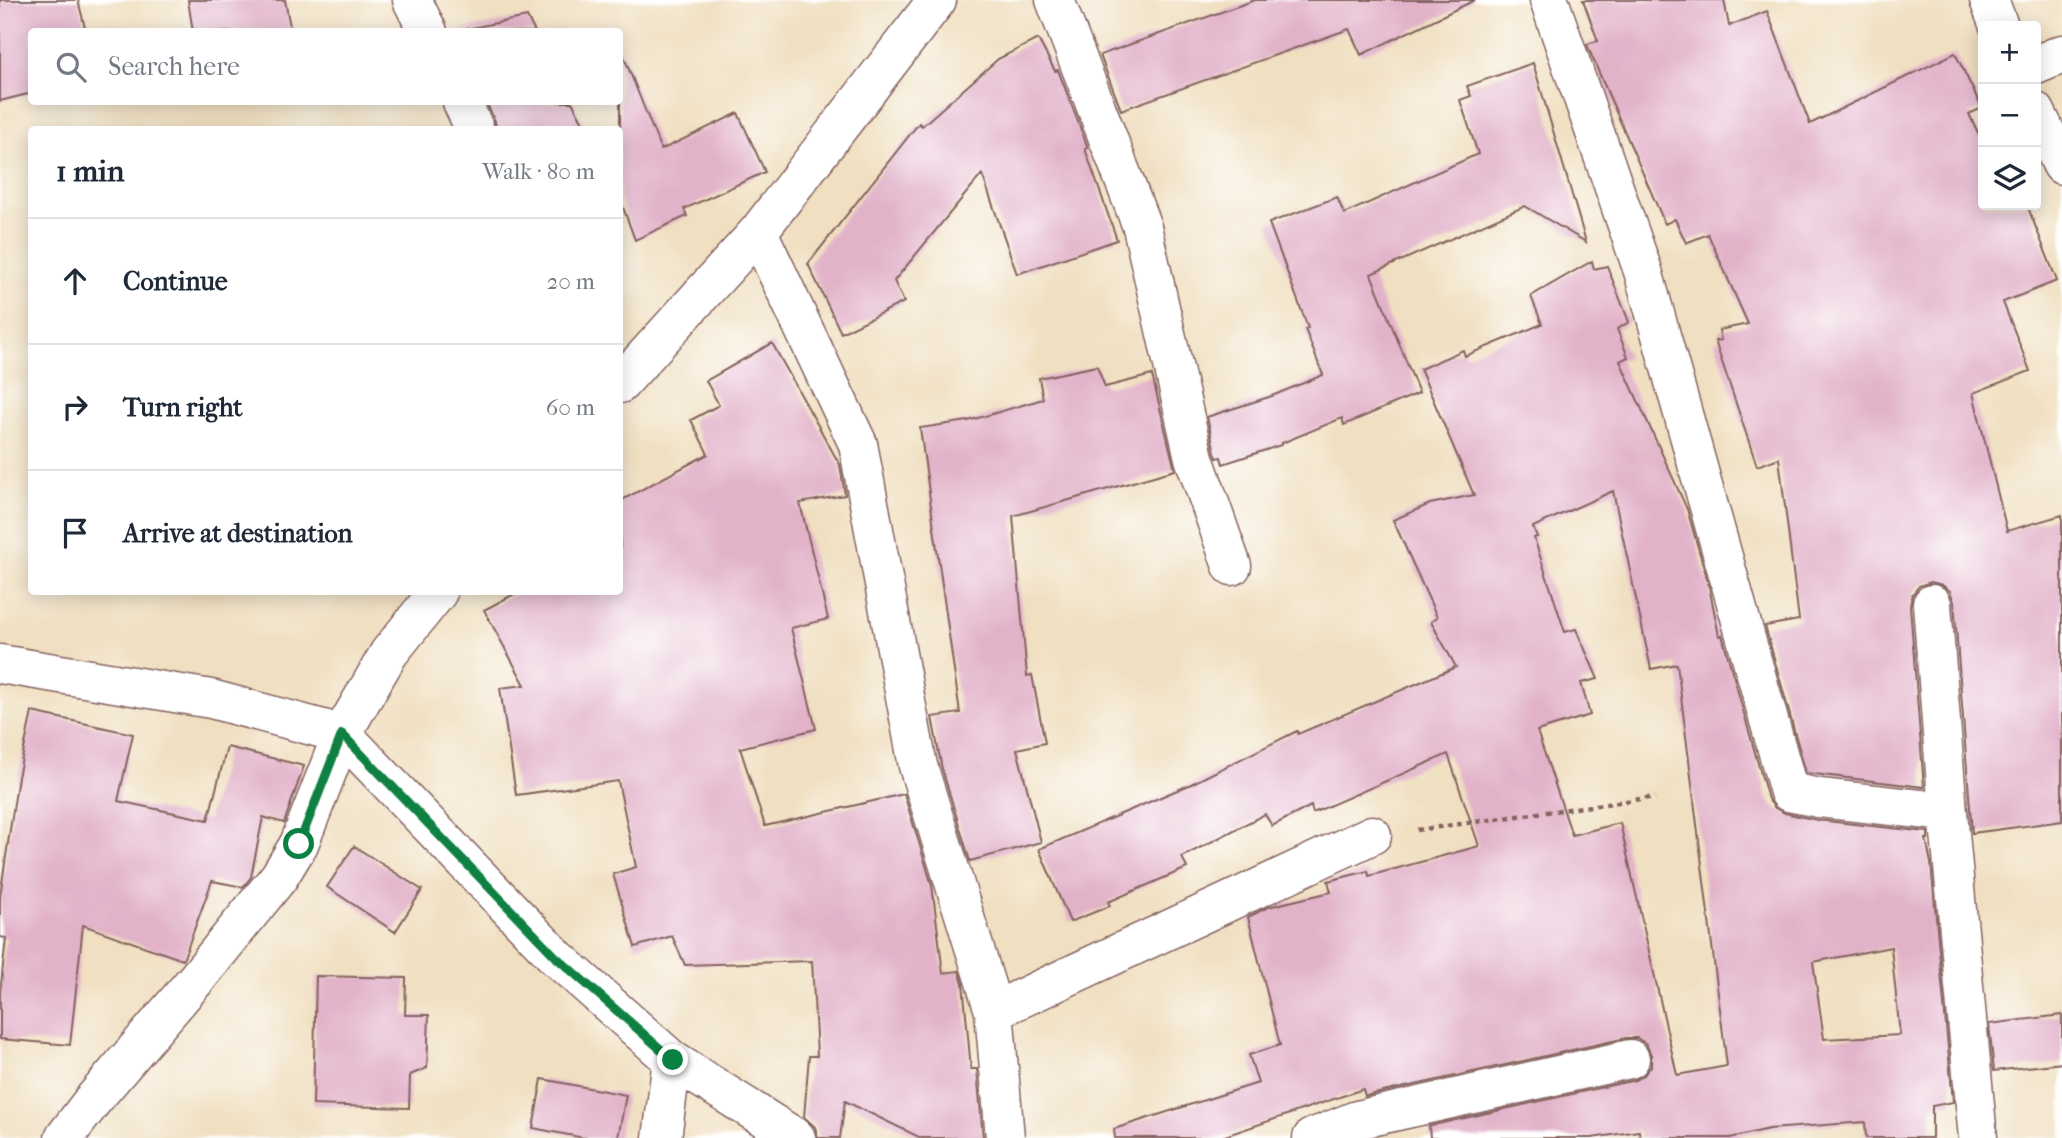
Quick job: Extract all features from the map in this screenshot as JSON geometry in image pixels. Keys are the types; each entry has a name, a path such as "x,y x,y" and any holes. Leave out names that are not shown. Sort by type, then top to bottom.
{"street":[{"path":"412,0 426,28"},
{"path":"623,381 758,232 937,0"},
{"path":"1055,0 1142,227 1194,458 1232,566"},
{"path":"1549,0 1643,271 1789,792 1948,813"},
{"path":"1989,0 1997,21"},
{"path":"2041,63 2062,54"},
{"path":"462,105 473,126"},
{"path":"2041,122 2062,165"},
{"path":"758,232 858,444 918,766 994,1011 1005,1138"},
{"path":"64,1138 279,877 299,844 342,734 389,653 436,595"},
{"path":"1932,604 1978,1138"},
{"path":"0,664 211,699 342,734 557,958 673,1060 796,1138"},
{"path":"994,1011 1372,835"},
{"path":"1312,1138 1357,1119 1630,1059"},
{"path":"662,1138 673,1060"}],"path":[{"path":"1372,835 1435,829 1488,819 1655,797"}],"building":[{"path":"0,0 78,0 85,28 28,28 28,94 0,101"},
{"path":"188,0 285,0 290,28 192,28"},
{"path":"1255,0 1475,0 1361,55 1349,29 1121,110 1100,55"},
{"path":"1583,0 1724,0 1729,26 1767,11 1810,124 1955,53 1978,100 1978,110 1969,114 1978,133 1978,210 2029,210 2057,281 2003,302 2030,371 1973,393 2007,531 2062,515 2062,821 1972,833 1954,602 1950,591 1931,582 1919,586 1912,595 1910,606 1924,787 1806,773 1765,626 1799,620 1779,458 1757,466 1715,341 1721,340 1719,330 1748,324 1708,234 1686,243 1675,219 1665,224 1587,44 1598,41"},
{"path":"527,17 533,28 471,28"},
{"path":"1038,39 1055,71 1058,70 1088,148 1085,149 1117,240 1017,274 982,174 894,281 904,302 841,333 808,264 919,123 922,126 998,59"},
{"path":"623,55 661,150 738,113 765,172 684,209 687,216 635,240 623,207 623,126 620,126 620,105 623,105"},
{"path":"1533,63 1586,242 1525,206 1371,274 1419,393 1344,425 1342,418 1281,445 1223,464 1221,457 1217,458 1207,417 1272,396 1323,375 1269,223 1337,197 1344,214 1478,154 1460,100 1471,96 1467,86"},
{"path":"487,105 574,105 585,126 496,126"},
{"path":"1592,261 1594,269 1607,266 1629,322 1617,329 1628,357 1620,361 1687,509 1709,586 1719,636 1722,635 1768,799 1775,808 1785,813 1817,820 1928,832 1926,839 1931,863 1953,1102 1932,1106 1932,1138 1866,1138 1865,1122 1769,1129 1730,1138 1640,1138 1639,1131 1592,1138 1430,1138 1429,1126 1635,1080 1644,1075 1651,1066 1651,1055 1646,1044 1637,1038 1626,1038 1365,1096 1363,1089 1219,1138 1115,1138 1114,1129 1258,1083 1249,1055 1280,1045 1248,917 1268,907 1331,892 1328,881 1368,871 1369,876 1479,846 1448,754 1313,813 1311,806 1272,826 1265,814 1182,857 1187,868 1108,902 1110,906 1070,922 1039,849 1189,785 1297,731 1298,734 1456,667 1431,622 1437,617 1393,520 1430,504 1474,495 1420,369 1463,350 1465,356 1542,324 1531,296","holes":["1613,491 1651,669 1677,664 1727,1066 1677,1075 1620,823 1572,835 1537,731 1590,715 1581,683 1598,679 1576,629 1565,632 1534,538 1537,537 1533,527","1891,947 1900,1035 1824,1039 1813,962"]},
{"path":"772,343 840,465 845,495 800,503 828,619 791,628 816,729 740,748 765,826 904,794 932,885 943,973 959,971 963,983 971,1069 977,1069 983,1138 921,1138 845,1101 840,1138 818,1138 815,1127 804,1117 809,1056 817,1056 812,961 685,965 672,936 635,947 613,874 636,867 618,781 516,795 500,688 525,685 484,610 512,595 623,595 623,499 708,454 691,420 719,405 706,381"},
{"path":"1097,366 1105,387 1152,375 1175,470 1013,516 1027,676 1032,675 1045,743 1017,749 1041,842 970,861 942,769 932,717 960,713 920,428 968,421 1043,399 1039,378"},
{"path":"32,712 133,734 118,801 208,820 227,747 304,766 284,823 263,817 251,877 243,887 212,881 183,960 83,925 70,1045 0,1039 0,993 6,938 0,937 0,896 18,777"},
{"path":"354,846 422,890 395,932 327,887"},
{"path":"316,976 406,978 405,1015 429,1015 427,1068 410,1075 409,1108 313,1105"},
{"path":"2062,1015 2062,1063 1994,1071 1989,1024"},
{"path":"542,1079 626,1095 618,1138 584,1138 533,1128"}],"route":[{"path":"299,844 342,734 557,958 673,1060"}]}
